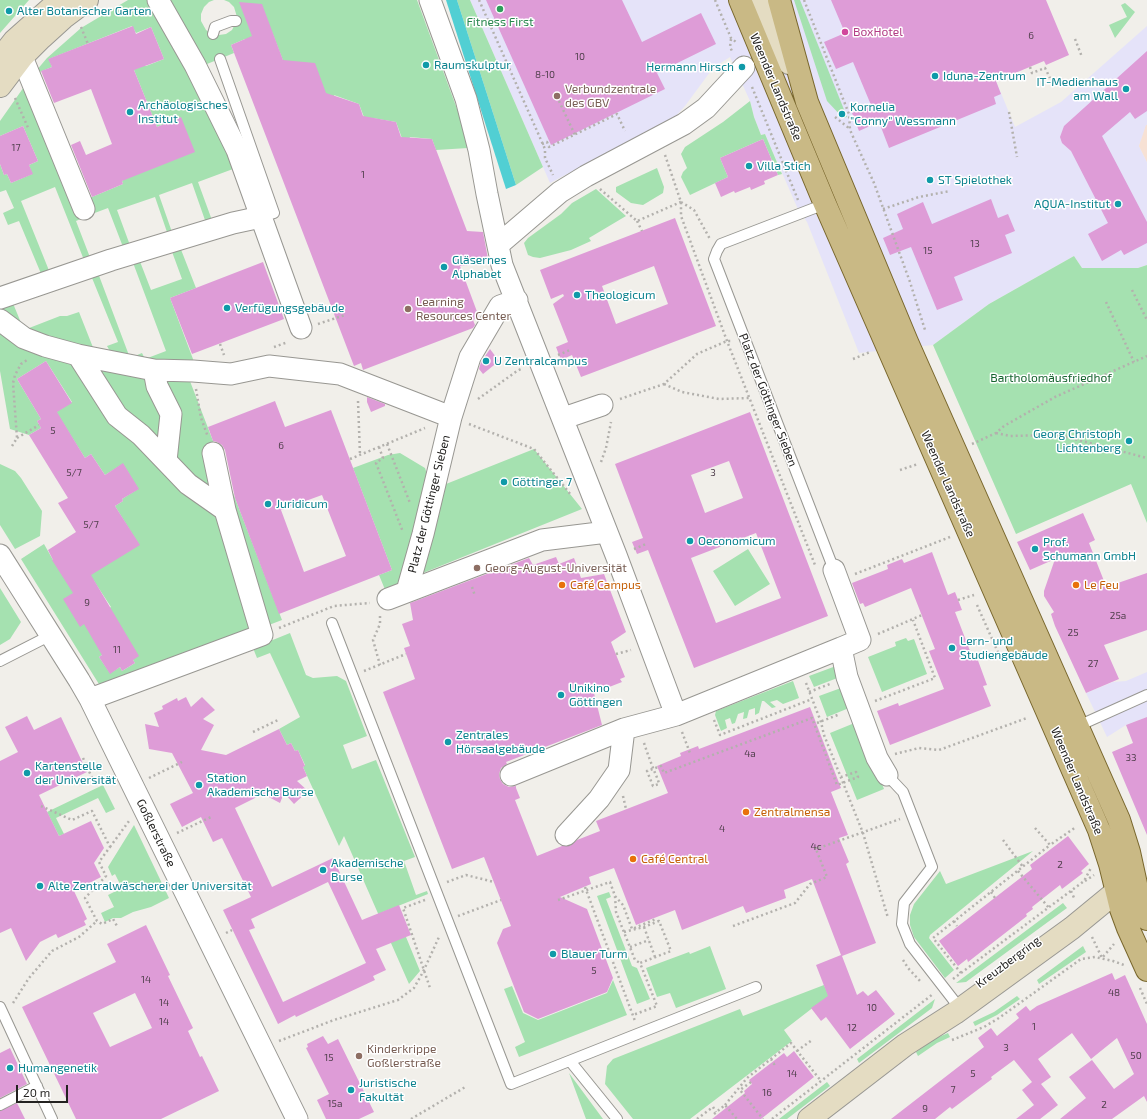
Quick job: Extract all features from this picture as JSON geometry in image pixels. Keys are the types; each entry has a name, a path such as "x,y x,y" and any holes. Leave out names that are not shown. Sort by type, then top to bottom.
{"main road":[{"name":"Weender Landstraße","path":"740,0 826,204 1094,818 1110,864 1128,928 1147,970"},
{"name":"Weender Landstraße","path":"779,0 807,102 907,342 1141,870 1139,898 1147,919"}],"street":[{"path":"0,59 14,41 61,0"},
{"path":"7,90 22,57 63,18 87,0"},
{"path":"158,0 195,64 236,150 301,328"},
{"path":"430,0 466,99 479,150 502,265 564,418 581,492 607,532 676,715"},
{"name":"Weender Landstraße","path":"762,0 807,102"},
{"path":"22,57 84,208"},
{"path":"498,245 560,192 586,176 684,124 706,108 744,67"},
{"path":"0,298 111,260 233,223 261,217"},
{"name":"Platz der Göttinger Sieben","path":"391,598 422,534 451,417 470,357 500,306 517,300"},
{"path":"0,320 24,338 45,346 78,355 154,370 231,374 268,366 340,374 451,417"},
{"path":"78,355 117,416 141,435 188,484 225,510"},
{"path":"154,370 157,386 171,414 166,461"},
{"path":"564,418 607,412"},
{"path":"90,699 262,635 225,510 213,453"},
{"name":"Platz der Göttinger Sieben","path":"391,598 542,540 607,532"},
{"name":"Goßlerstraße","path":"0,555 80,680 90,699 296,1119"},
{"name":"Platz der Göttinger Sieben","path":"829,573 860,640"},
{"path":"511,775 630,727 676,715 860,640"},
{"path":"841,648 848,677 858,707 877,758 887,776"},
{"path":"566,835 599,799 619,770 630,727"},
{"path":"1116,887 1141,870"},
{"name":"Kreuzbergring","path":"905,1046 949,994 1116,887"},
{"name":"Kreuzbergring","path":"809,1119 905,1046 961,1009 1072,928 1116,887"}],"lane":[{"path":"213,34 215,27 236,21"},
{"path":"220,59 274,213 261,217"},
{"path":"717,251 722,244 826,204"},
{"name":"Platz der Göttinger Sieben","path":"717,251 714,259 747,343 829,573"},
{"path":"332,623 511,1084 756,987"},
{"path":"0,661 51,635"},
{"path":"1078,726 1147,695"},
{"path":"887,776 903,792 932,867 904,903 902,924 910,944 949,994"},
{"path":"0,1007 52,1119"},
{"path":"570,1061 617,1119"},
{"path":"0,1105 37,1086"}],"path":[{"path":"479,0 542,144 545,155"},
{"path":"715,0 731,38"},
{"path":"804,0 849,114 850,130"},
{"path":"79,21 88,44"},
{"path":"1075,39 1082,58"},
{"path":"744,67 786,170"},
{"path":"1030,67 1032,73 1046,68 1050,78"},
{"path":"7,90 32,136"},
{"path":"559,101 575,134"},
{"path":"1009,112 1017,157"},
{"path":"542,144 547,142 549,147 617,114 625,131"},
{"path":"659,138 682,202 681,216 749,398 829,573 950,537"},
{"path":"586,176 637,221 642,231"},
{"path":"883,209 919,197 950,191"},
{"path":"637,221 682,202"},
{"path":"682,202 694,210 717,251"},
{"path":"1132,290 1147,320"},
{"path":"1106,302 1134,362"},
{"path":"350,459 451,417 534,449 581,492 606,448 610,424 607,412 627,397 664,384 698,354 727,341 747,343"},
{"path":"17,438 13,383 15,375 21,364 45,346"},
{"path":"853,358 870,352"},
{"path":"970,445 996,433 1004,426 1055,397 1147,356"},
{"path":"193,371 201,418 213,453"},
{"path":"477,399 517,371"},
{"path":"357,381 360,455"},
{"path":"664,384 682,392 719,400 749,398"},
{"path":"623,401 627,397"},
{"path":"12,446 17,438 39,425"},
{"path":"996,433 1010,436 1049,435 1067,437 1147,458"},
{"path":"387,444 412,507"},
{"path":"379,447 383,458 376,463 404,534"},
{"path":"900,470 918,464"},
{"path":"958,600 974,594"},
{"path":"262,635 334,606 391,598"},
{"path":"380,665 374,640 391,598"},
{"path":"860,640 913,620 922,615"},
{"path":"817,723 935,678 913,620"},
{"path":"353,676 406,654"},
{"path":"806,684 821,722 824,735 863,833 889,922"},
{"path":"715,722 720,735 812,699"},
{"path":"630,727 647,752 653,768 655,774 659,784 653,786 647,771 654,769 661,766 664,774 812,718 837,785 858,777 856,772 841,777"},
{"path":"919,748 939,750 1027,718"},
{"path":"253,732 278,720"},
{"path":"83,758 94,782"},
{"path":"117,926 113,919 102,924 97,921 85,898 106,876 99,862 110,847 137,795 182,762"},
{"path":"41,806 72,820 92,811 110,847"},
{"path":"733,926 794,903 810,884 827,878 816,848 912,815"},
{"path":"160,841 211,817"},
{"path":"961,973 933,938 1050,845 1076,827"},
{"path":"1035,828 1050,845"},
{"path":"1003,840 1023,867"},
{"path":"772,1119 932,995 949,994 961,973 1084,881 1093,864"},
{"path":"1018,871 1049,908"},
{"path":"430,988 423,972 413,934 403,908 466,875 494,882"},
{"path":"558,900 586,888 610,882 615,896 616,912 635,960 640,963 657,1006 633,1015"},
{"path":"586,888 640,1034"},
{"path":"991,892 995,898"},
{"path":"615,896 623,905 632,929 656,919"},
{"path":"4,1017 29,978 52,951 79,937 97,921"},
{"path":"624,932 644,927 659,921 671,952 640,963"},
{"path":"954,921 957,926"},
{"path":"644,927 655,958"},
{"path":"630,947 649,940"},
{"path":"901,955 908,968 924,986"},
{"path":"945,1043 984,1027 999,1018 1081,958 1095,957 1113,961"},
{"path":"262,1049 275,1042 334,1020 398,1000 414,988 423,972"},
{"path":"928,990 932,995"},
{"path":"797,1051 812,1040"},
{"path":"698,1119 713,1107 715,1113 726,1105 740,1089 747,1078 791,1043 821,1081"},
{"path":"771,1059 774,1064 777,1062"},
{"path":"740,1089 750,1082"},
{"path":"411,1119 468,1086"},
{"path":"740,1089 763,1119"},
{"path":"726,1105 737,1119"}],"shaded area":[{"path":"470,0 962,0 1015,73 996,81 1015,127 1061,102 1147,26 1147,125 1139,146 1147,162 1147,265 1138,268 1082,268 1074,256 989,304 933,345 859,353 807,222 797,207 765,134 761,135 750,101 730,57 713,68 685,106 674,118 550,183"},
{"path":"1147,125 1147,162 1139,146"},
{"path":"1147,672 1147,717 1126,725 1107,737 1086,693 1113,682 1126,681"}],"green space":[{"name":"Alter Botanischer Garten","path":"0,0 29,0 0,33"},
{"path":"128,0 214,0 209,2 204,7 201,14 201,21 206,30 212,34 219,35 226,34 232,30 237,17 234,7 229,2 224,0 417,0 464,128 468,148 436,150 432,139 410,137 406,149 396,122 372,118 370,133 359,104 334,95 340,114 289,76 272,32 253,39 245,39 231,45 234,53 207,64 242,148 233,169 198,182 213,223 206,223 192,183 159,195 173,235 168,235 155,197 117,210 131,248 123,247 108,208 92,214 87,199 123,184 122,181 181,117 157,127 132,65 146,66 164,59 151,27 136,33 132,26 49,59 52,67 37,73 36,71 47,58 81,28"},
{"path":"457,0 470,0 543,167 516,185"},
{"path":"794,0 800,0 847,117 843,118 827,101"},
{"path":"1125,3 1135,12 1115,38 1109,25 1127,17 1121,5"},
{"path":"26,84 83,218 76,221 91,260 84,260 55,187 21,201 50,273 42,276 19,221 8,225 3,213 14,208 6,190 0,192 0,164 4,175 7,174 11,183 32,174 29,165 38,161 23,126 0,136 0,121"},
{"path":"750,101 761,135 765,134 782,174 778,175 763,139 720,158 728,177 690,195 681,177 687,168 681,154 685,147 723,122"},
{"path":"657,168 664,187 663,193 643,205 631,203 616,192 616,187"},
{"path":"596,189 626,216 589,238 591,241 571,250 540,258 528,255 524,243 528,238 561,214 572,203"},
{"path":"180,247 196,288 170,298 196,367 188,376 282,620 102,689 21,559 44,544 53,560 139,545 115,506 123,501 122,499 138,489 123,464 105,475 91,454 85,458 56,412 72,402 46,361 17,379 41,419 37,421 41,428 29,435 10,429 0,371 0,306 12,301 24,330 60,316 67,316 79,312 94,350 111,353 107,346 118,342 90,273 98,273 130,358 142,353 145,359 166,351 132,260 139,259 151,290 182,279 171,249","holes":["94,581 111,607 80,626","102,655 133,660 135,663 122,671 120,667 110,673 99,657"]},
{"name":"Bartholomäusfriedhof","path":"1074,256 1082,268 1138,268 1147,265 1147,523 1131,484 1016,534 933,345 989,304"},
{"path":"534,449 582,509 418,575 441,486"},
{"path":"400,453 425,468 430,483 403,582 386,592 379,575 392,570 353,468 388,455"},
{"path":"0,464 15,471 42,511 40,536 15,549 0,525"},
{"path":"748,549 770,584 735,606 713,571"},
{"path":"0,588 21,622 10,639 0,645"},
{"path":"290,633 306,675 313,678 337,676 346,681 367,736 343,745 352,769 376,760 415,857 404,861 416,895 427,891 428,894 383,912 406,937 420,971 409,984 344,836 339,846 303,767 305,765 298,750 295,751 291,743 287,745 279,729 300,717 270,653 257,658 253,648"},
{"path":"906,638 908,641 914,639 927,674 882,692 868,657 896,646 895,642"},
{"path":"836,666 840,677 814,687 809,676"},
{"path":"793,681 799,698 783,704 777,700 770,702 776,707 772,708 762,701 759,713 755,715 755,708 749,710 747,718 743,719 744,712 738,714 735,723 732,724 730,718 725,720 727,728 721,731 715,715 716,711"},
{"path":"841,688 849,708 827,717 819,696"},
{"path":"857,722 884,789 857,800 830,733"},
{"path":"103,785 115,809 106,813 98,798 56,818 64,834 59,836 47,812"},
{"path":"134,825 169,898 151,907 133,912 121,918 113,918 105,922 101,913 114,907 108,895 122,888 115,874 112,876 108,867"},
{"path":"1033,851 930,935 929,938 954,970 945,978 914,937 910,925 910,915 914,904 940,871 946,884"},
{"path":"609,892 611,897 606,899 632,966 637,968 650,999 637,1004 597,896"},
{"path":"1063,903 1067,908 966,982 956,983"},
{"path":"710,946 726,989 676,1008 670,993 657,997 646,968"},
{"path":"1083,946 1086,952 1039,984 1037,980"},
{"path":"613,980 627,1015 519,1057 515,1047 525,1042 504,989 512,986 523,1013 538,1020 607,993"},
{"path":"824,985 834,1008 819,1003 784,1030 792,1041 690,1119 633,1119 605,1084 607,1066 613,1059 740,1009 743,1016"},
{"path":"1017,996 1020,999 997,1015 975,1026 973,1022 994,1012"},
{"path":"935,999 932,1008 859,1063 857,1059"},
{"path":"948,1033 950,1037 937,1043 918,1056 916,1052 934,1039"},
{"path":"569,1073 603,1119 586,1119"},
{"path":"827,1082 830,1086 787,1119 779,1119"}],"water":[{"path":"446,0 457,0 516,185 506,189"}],"building":[{"path":"486,0 622,0 642,42 701,13 716,44 657,73 665,89 551,145"},
{"name":"Iduna-Zentrum","path":"831,0 1046,0 1069,55 1046,65 1044,61 996,81 1001,94 994,97 996,104 889,148 879,122 859,131 852,113 871,105 853,62 836,69 824,42 845,33"},
{"path":"239,2 262,4 283,60 315,63 326,93 359,104 363,116 396,122 401,137 432,139 467,231 483,232 488,259 481,264 460,266 479,317 473,320 475,325 473,328 363,370 361,363 354,366 231,45 252,36"},
{"name":"Archäologisches Institut","path":"133,26 136,34 151,27 164,59 134,70 157,127 181,117 195,152 122,181 123,184 92,197 71,145 80,141 86,155 112,144 91,89 54,103 41,71 52,67 48,59"},
{"path":"1147,51 1147,111 1135,119 1130,112 1102,136 1147,222 1147,243 1124,255 1121,250 1102,261 1088,234 1108,223 1071,151 1062,143 1060,137 1064,126"},
{"path":"23,126 38,161 29,165 33,174 11,183 7,174 4,175 0,164 0,136"},
{"name":"Villa Stich","path":"763,139 778,175 764,181 765,184 751,190 750,187 735,193 734,191 721,197 715,183 728,177 720,158"},
{"path":"991,199 998,218 1008,214 1015,231 1005,235 1012,253 954,277 963,300 937,310 911,247 890,255 883,238 903,229 897,214 923,202 932,224"},
{"name":"Theologicum","path":"675,218 716,326 581,377 572,355 561,360 556,347 568,342 553,304 564,296 563,294 551,299 540,270","holes":["654,266 668,304 616,324 602,286"]},
{"name":"Verfügungsgebäude","path":"263,262 284,319 192,354 170,298"},
{"name":"U Zentralcampus","path":"490,349 499,361 483,374 479,369 481,362"},
{"path":"46,361 72,403 57,412 85,458 91,454 105,475 123,463 139,489 122,499 123,501 115,506 140,545 91,575 139,656 133,660 135,663 122,671 120,667 110,674 99,657 102,655 84,624 80,627 63,599 73,593 52,560 48,550 76,532 58,503 68,498 29,435 41,428 37,421 41,419 17,379"},
{"path":"367,397 385,404 385,406 371,412 367,402"},
{"name":"Juridicum","path":"275,401 285,427 331,410 392,570 279,614 235,498 225,450 222,445 213,441 208,427","holes":["322,495 346,556 304,572 281,510"]},
{"name":"Oeconomicum","path":"750,412 828,616 694,668 648,550 637,554 632,542 643,538 615,464","holes":["729,461 743,498 705,513 691,475","756,533 781,598 716,623 691,558"]},
{"path":"1083,513 1095,540 1089,543 1106,586 1147,573 1147,630 1104,645 1119,679 1086,693 1055,626 1051,614 1054,612 1044,596 1044,591 1055,559 1030,570 1017,542"},
{"name":"Lern- und Studiengebäude","path":"932,552 948,595 955,592 962,610 955,612 972,656 976,655 987,685 983,686 991,706 890,745 877,711 898,703 899,706 944,689 929,651 935,649 911,588 865,607 863,603 860,604 852,583 888,569 887,565 902,559 904,563"},
{"path":"556,557 559,564 574,558 581,578 604,574 626,632 611,642 625,677 620,679 622,682 594,693 602,725 506,762 507,764 501,768 499,774 503,784 509,787 516,786 520,798 515,800 537,856 562,846 570,846 577,840 600,831 596,821 668,793 657,766 681,756 680,753 698,746 699,749 810,707 841,788 831,792 848,835 839,838 849,862 846,864 876,943 842,956 857,995 863,991 868,996 876,990 895,1014 850,1049 826,1017 821,1021 811,1008 828,996 816,965 841,955 812,879 784,890 786,898 746,913 743,906 682,930 675,910 636,925 614,868 589,877 591,884 560,897 587,909 613,978 607,992 538,1019 524,1012 497,943 503,929 511,926 484,857 452,869 383,692 415,679 404,648 410,646 402,624 413,620 410,603 529,558 533,565"},
{"name":"Akademische Burse","path":"186,697 191,707 202,697 215,710 203,719 214,725 201,750 226,755 279,729 287,745 291,743 295,751 298,750 305,766 303,767 307,776 297,781 308,791 294,804 284,793 280,803 263,794 235,808 272,887 333,858 362,920 399,905 411,935 376,949 386,970 373,976 375,980 278,1024 223,910 251,897 222,838 213,842 201,817 182,827 170,804 193,793 172,753 149,749 145,724 159,727 154,713 163,709 162,706 177,698 178,701","holes":["328,882 366,963 283,1002 249,930 255,928 251,919"]},
{"name":"Alte Zentralwäscherei der Universität","path":"27,716 34,730 61,717 87,772 39,795 59,836 91,821 104,848 94,863 101,877 74,891 87,919 84,921 86,925 58,938 56,934 40,942 26,961 11,928 0,933 0,761 18,752 5,727"},
{"path":"1147,717 1147,835 1112,752 1133,743 1126,725"},
{"path":"1068,836 1089,864 1081,871 1083,873 1062,889 1060,885 1032,907 1033,909 1026,914 1027,916 968,962 967,959 958,966 939,941 1032,869 1030,865"},
{"path":"146,925 193,1028 188,1031 200,1057 202,1056 219,1091 161,1119 76,1119 22,1007 116,962 107,944","holes":["135,993 152,1028 110,1047 93,1013"]},
{"path":"1112,973 1115,980 1125,975 1147,1024 1147,1102 1144,1096 1112,1119 1060,1119 1086,1098 1069,1077 1092,1060 1114,1089 1134,1074 1117,1038 1091,1059 1072,1033 1038,1059 1051,1077 1041,1084 1058,1105 1040,1119 1016,1119 1034,1105 1022,1090 1032,1082 1014,1060 991,1077 992,1079 952,1109 950,1107 935,1119 891,1119 984,1047 978,1038 991,1028 997,1036 1019,1018 1016,1014 1026,1006 1030,1011 1037,1006"},
{"path":"323,1036 328,1044 338,1039 374,1112 359,1119 326,1119 317,1100 329,1094 306,1048 308,1047 307,1044"},
{"name":"Humangenetik","path":"10,1048 27,1084 0,1098 0,1053"},
{"path":"794,1051 814,1077 761,1119 712,1119 745,1093 744,1091 752,1084 749,1080 784,1053 787,1057"},
{"path":"17,1103 25,1119 0,1119 0,1111"}],"place":[{"name":"Fitness First","path":"500,9"},
{"name":"Alter Botanischer Garten","path":"9,11"},
{"name":"BoxHotel","path":"845,32"},
{"name":"Raumskulptur","path":"426,65"},
{"name":"Hermann Hirsch","path":"742,67"},
{"name":"Iduna-Zentrum","path":"935,76"},
{"name":"IT-Medienhaus am Wall","path":"1126,89"},
{"name":"Verbundzentrale des GBV","path":"557,96"},
{"name":"Archäologisches Institut","path":"130,112"},
{"name":"Kornelia \"Conny\" Wessmann","path":"842,114"},
{"name":"Villa Stich","path":"749,166"},
{"name":"ST Spielothek","path":"930,180"},
{"name":"AQUA-Institut","path":"1118,204"},
{"name":"Gläsernes Alphabet","path":"444,267"},
{"name":"Theologicum","path":"577,295"},
{"name":"Verfügungsgebäude","path":"227,308"},
{"name":"Learning Resources Center","path":"408,309"},
{"name":"U Zentralcampus","path":"486,361"},
{"name":"Georg Christoph Lichtenberg","path":"1129,441"},
{"name":"Göttinger 7","path":"504,482"},
{"name":"Juridicum","path":"268,504"},
{"name":"Oeconomicum","path":"690,541"},
{"name":"Prof. Schumann GmbH","path":"1035,549"},
{"name":"Georg-August-Universität","path":"477,568"},
{"name":"Café Campus","path":"562,585"},
{"name":"Le Feu","path":"1076,585"},
{"name":"Lern- und Studiengebäude","path":"952,648"},
{"name":"Unikino Göttingen","path":"561,695"},
{"name":"Zentrales Hörsaalgebäude","path":"448,742"},
{"name":"Kartenstelle der Universität","path":"27,773"},
{"name":"Station Akademische Burse","path":"199,785"},
{"name":"Zentralmensa","path":"746,812"},
{"name":"Café Central","path":"633,859"},
{"name":"Akademische Burse","path":"323,870"},
{"name":"Alte Zentralwäscherei der Universität","path":"40,886"},
{"name":"Blauer Turm","path":"553,954"},
{"name":"Kinderkrippe Goßlerstraße","path":"359,1056"},
{"name":"Humangenetik","path":"10,1068"},
{"name":"Juristische Fakultät","path":"351,1090"}]}
